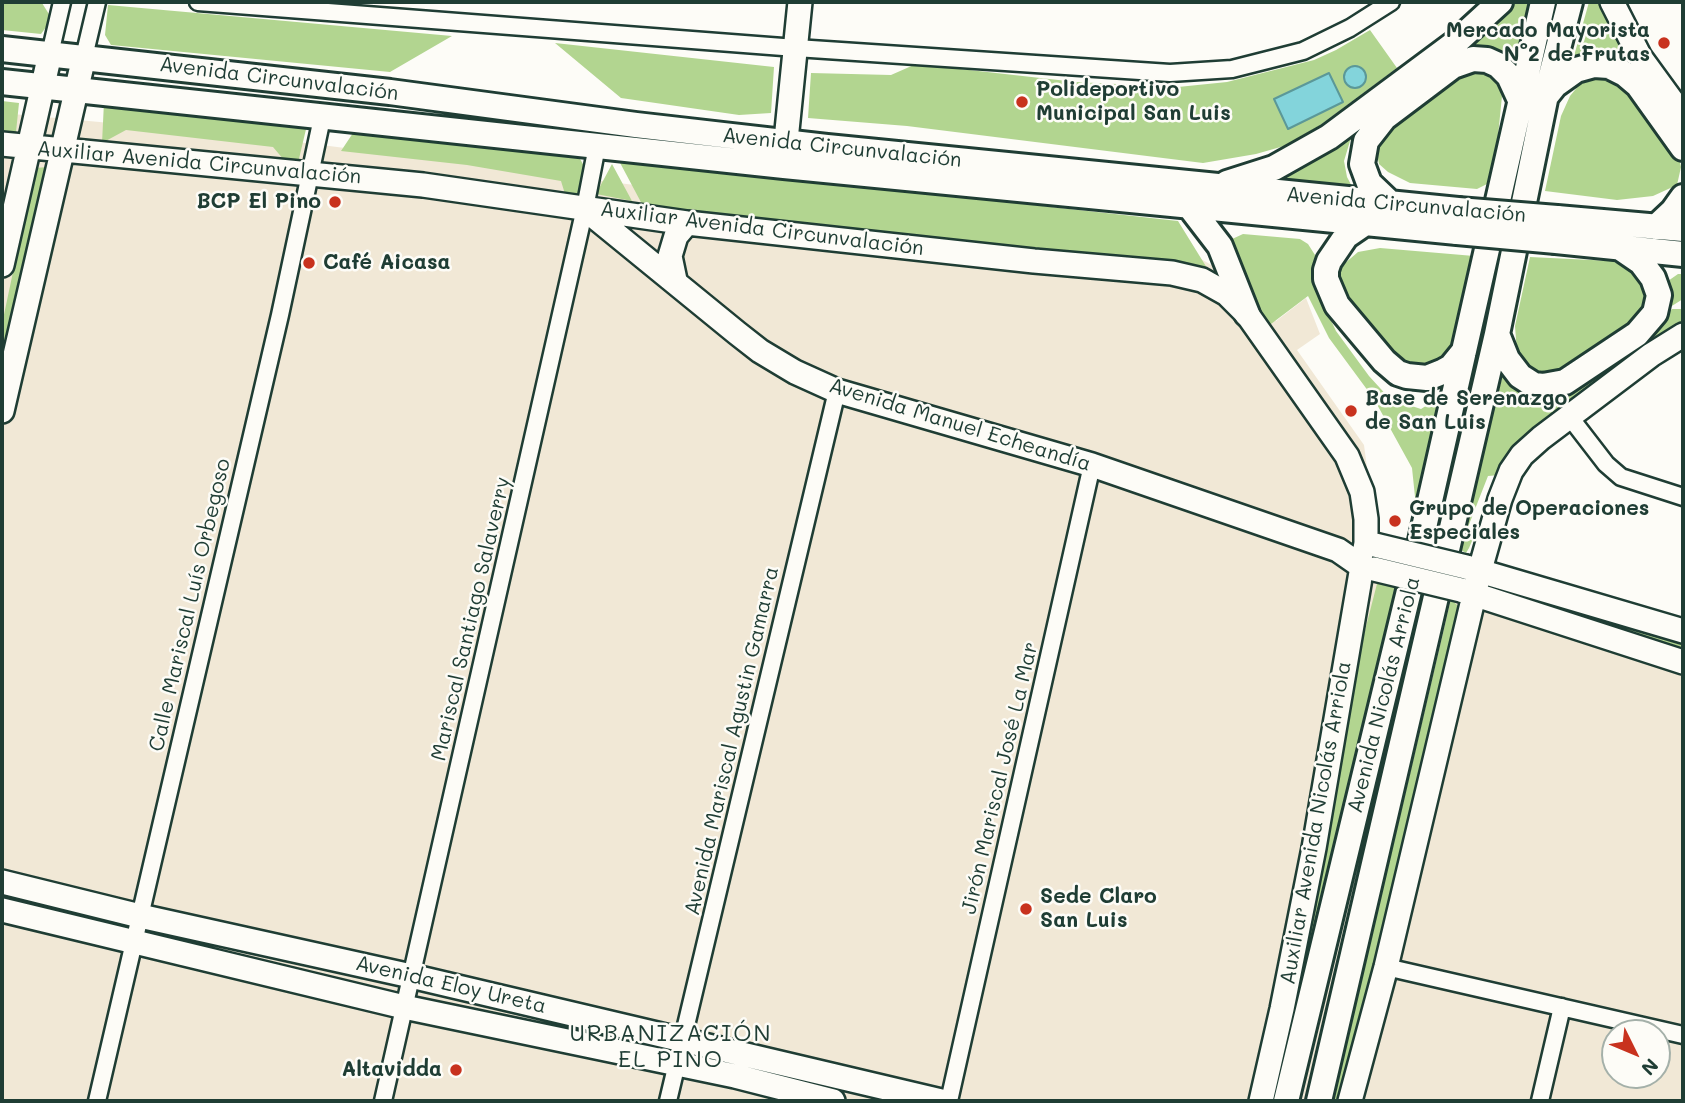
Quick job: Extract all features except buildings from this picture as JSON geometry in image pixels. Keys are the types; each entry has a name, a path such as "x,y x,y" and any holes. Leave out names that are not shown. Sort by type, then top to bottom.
{"main road":[{"path":"1206,186 1259,174 1329,137 1454,44 1500,2"},
{"name":"Avenida Nicolás Arriola","path":"1286,1101 1420,545 1543,2"},
{"name":"Avenida Nicolás Arriola","path":"1319,1101 1497,334 1546,95 1570,2"},
{"name":"Avenida Circunvalación","path":"2,49 390,92 785,154 1190,207 1365,223 1457,221 1557,230 1656,227 1683,229"},
{"path":"1391,204 1369,183 1362,164 1366,141 1384,118 1453,66 1473,59 1487,60 1498,65 1508,76 1521,102"},
{"path":"1546,95 1555,85 1586,65 1609,66 1638,85 1683,148"},
{"name":"Avenida Circunvalación","path":"2,82 597,146 785,154 1206,186 1391,204 1457,221"},
{"path":"1656,227 1683,197"},
{"path":"1190,207 1220,246 1247,314"},
{"path":"1365,223 1339,244 1328,261 1326,279 1337,305 1384,361 1398,373 1427,378 1442,372 1458,360 1464,351"},
{"name":"Avenida Circunvalación","path":"1557,230 1622,249 1683,254"},
{"path":"1497,334 1514,370 1526,380 1543,386 1565,382 1637,334 1655,313 1659,295 1653,278 1642,262 1622,249"}],"street":[{"path":"2,265 62,2"},
{"path":"2,411 97,2"},
{"path":"198,2 796,48 1170,73 1232,69 1303,51 1350,28 1391,2"},
{"path":"785,154 800,2"},
{"path":"1612,2 1640,57 1683,116"},
{"name":"Calle Mariscal Luís Orbegoso","path":"97,1101 312,174 322,118"},
{"name":"Auxiliar Avenida Circunvalación","path":"2,144 423,185 687,223 1188,275 1227,294 1247,314 1347,456 1362,492 1371,544"},
{"name":"Mariscal Santiago Salaverry","path":"383,1101 597,146"},
{"name":"Avenida Manuel Echeandía","path":"585,208 760,351 795,372 837,391 1092,465 1338,550 1367,568 1468,592 1683,662"},
{"path":"675,281 670,256 676,236 687,223"},
{"path":"1350,1101 1386,967 1473,569 1511,471 1522,455 1569,416 1651,355 1683,335"},
{"name":"Avenida Mariscal Agustin Gamarra","path":"668,1101 837,391"},
{"path":"1569,416 1606,464 1621,477 1683,497"},
{"name":"Jirón Mariscal José La Mar","path":"949,1101 1092,465"},
{"path":"1647,485 1683,482"},
{"path":"1338,550 1371,544 1473,569 1683,631"},
{"name":"Auxiliar Avenida Nicolás Arriola","path":"1261,1101 1314,848 1371,544"},
{"name":"Avenida Eloy Ureta","path":"2,882 741,1053 875,1093 941,1101"},
{"path":"25,915 30,889"},
{"name":"Avenida Eloy Ureta","path":"2,909 404,1007 676,1066 735,1076 833,1101"},
{"path":"1386,967 1683,1035"},
{"path":"521,1032 527,1003"},
{"path":"1540,1101 1562,1007"},
{"path":"735,1076 741,1053"}],"shaded area":[{"path":"2,113 251,136 838,211 1160,236 1254,289 1276,321 1306,298 1320,334 1297,350 1364,445 1375,528 1505,610 1683,669 1683,1101 2,1101"}],"green space":[{"path":"2,2 42,3 52,19 41,34 2,30"},
{"path":"1510,2 1531,2 1516,66 1505,55 1489,47 1479,48 1440,64"},
{"path":"1589,2 1605,2 1658,94 1586,55 1574,56"},
{"path":"108,5 452,36 390,72 111,45 105,35"},
{"name":"Polideportivo Municipal San Luis","path":"1370,30 1397,68 1319,126 1284,146 1203,163 907,126 808,118 811,73 891,75 916,64 1076,82 1178,87 1227,82 1314,60"},
{"path":"555,43 774,67 771,113 739,115 621,98"},
{"path":"1465,71 1485,71 1493,76 1498,81 1502,96 1489,183 1477,189 1410,183 1388,172 1379,164 1377,154 1370,151 1375,137"},
{"path":"1607,75 1633,93 1678,154 1681,167 1677,185 1653,196 1617,200 1545,191 1561,116 1570,96 1584,79"},
{"path":"2,101 19,103 16,132 2,131"},
{"path":"104,102 307,125 298,163 284,160 273,147 126,130 102,143"},
{"path":"1363,123 1350,141 1344,161 1347,177 1356,194 1250,182"},
{"path":"353,133 579,157 584,166 577,196 565,194 561,181 467,165 341,151"},
{"path":"618,159 1178,221 1207,268 643,206"},
{"path":"612,164 632,201 596,194"},
{"path":"48,167 2,384 2,324 35,168"},
{"path":"1243,234 1300,239 1308,244 1315,255 1314,275 1320,297 1336,331 1369,376 1390,399 1421,409 1443,395 1417,516 1412,468 1374,399 1329,338 1308,296 1267,327 1253,305 1230,240"},
{"path":"1380,248 1474,256 1452,349 1441,362 1409,370 1338,297 1334,267 1340,262 1344,264 1358,252"},
{"path":"1530,257 1612,261 1627,267 1643,282 1648,298 1640,316 1560,376 1531,373 1517,353 1515,326"},
{"path":"1678,274 1683,274 1683,299 1667,309 1670,292 1668,281"},
{"path":"1672,309 1683,309 1683,328 1500,475 1488,476 1468,527 1475,534 1466,553 1459,549 1503,374 1525,394 1538,396 1659,324"},
{"path":"1379,576 1402,580 1303,1000 1297,998 1361,646"},
{"path":"1503,590 1683,634 1683,653 1512,595"},
{"path":"1451,599 1461,609 1396,898 1340,1101 1333,1101"}],"water":[{"path":"1355,66 1363,69 1366,77 1363,85 1355,88 1347,85 1344,77 1347,69"},
{"path":"1329,73 1343,102 1288,129 1274,99"}],"place":[{"name":"Mercado Mayorista N°2 de Frutas","path":"1664,43"},
{"name":"Polideportivo Municipal San Luis","path":"1022,102"},
{"name":"BCP El Pino","path":"335,202"},
{"name":"Café Aicasa","path":"309,263"},
{"name":"Base de Serenazgo de San Luis","path":"1351,411"},
{"name":"Grupo de Operaciones Especiales","path":"1395,521"},
{"name":"Sede Claro San Luis","path":"1026,909"},
{"name":"Altavidda","path":"456,1070"}],"district":[{"name":"URBANIZACIÓN EL PINO","path":"671,1047"}]}
